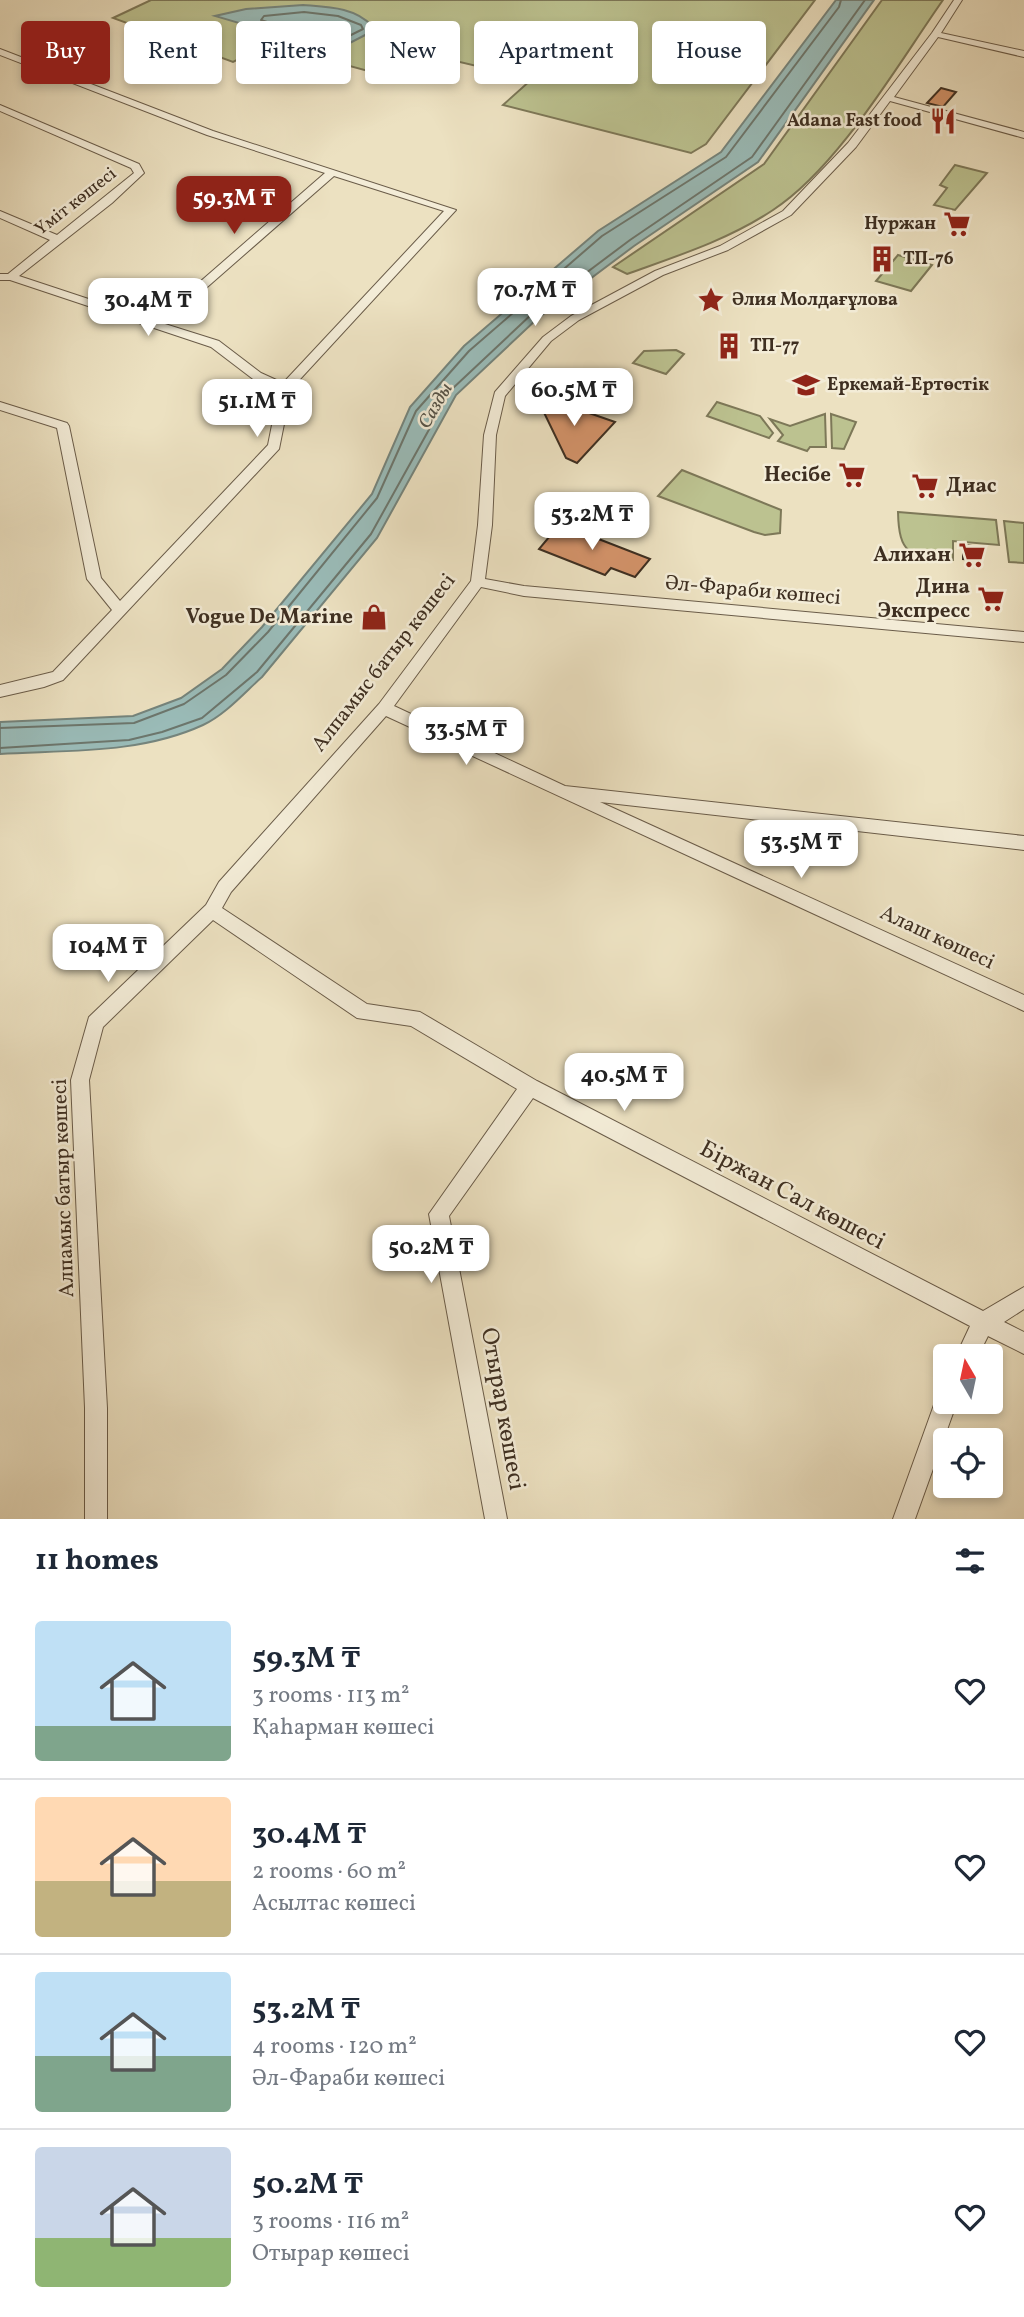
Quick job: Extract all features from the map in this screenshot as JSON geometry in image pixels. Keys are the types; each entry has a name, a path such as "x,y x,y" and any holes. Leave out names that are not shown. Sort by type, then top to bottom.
{"street":[{"path":"478,582 494,409 499,396 544,342 575,318 659,273 724,248 787,213 852,145 936,34 958,0"},
{"path":"936,34 1024,54"},
{"path":"0,52 210,133 451,210 285,388 274,446 120,611 58,676 44,682 0,691"},
{"path":"888,98 1024,135"},
{"name":"Үміт көшесі","path":"0,108 138,169 139,173 109,202 6,277"},
{"path":"158,324 331,173"},
{"path":"0,214 56,239"},
{"path":"6,277 215,344 257,376 285,388"},
{"path":"0,406 63,426 94,579 120,611"},
{"name":"Әл-Фараби көшесі","path":"478,582 524,591 1024,637"},
{"name":"Алпамыс батыр көшесі","path":"96,1519 96,1408 80,1080 96,1023 212,911 225,887 384,708 478,582"},
{"name":"Алаш көшесі","path":"384,708 1024,1003"},
{"path":"563,792 1024,843"},
{"name":"Біржан Сал көшесі","path":"212,911 363,1012 414,1018 530,1087 1024,1343"},
{"name":"Отырар көшесі","path":"496,1519 439,1214 530,1087"},
{"path":"973,1344 983,1323 1024,1297"},
{"path":"904,1519 942,1414"}],"green space":[{"path":"151,0 815,0 766,65 766,21 652,21 652,84 751,84 706,144 691,153 503,105 526,84 638,84 638,21 474,21 474,65 460,62 460,21 365,21 365,70 351,66 351,21 236,21 236,60 233,62 222,58 222,21 124,22 113,18"},
{"path":"882,0 943,0 866,113 821,168 797,192 756,221 720,239 627,274 613,267 764,164"},
{"path":"955,165 987,173 955,210 934,205 947,188 940,185"},
{"path":"898,255 932,265 911,291 876,281"},
{"path":"676,350 684,354 666,374 633,363 644,351"},
{"path":"717,402 760,416 773,433 769,438 707,416"},
{"path":"825,414 826,447 810,447 807,451 778,441 783,435 770,419 790,426"},
{"path":"831,414 856,422 844,449 832,448"},
{"path":"682,470 781,510 780,533 765,535 754,532 658,496"},
{"path":"898,512 996,520 999,545 953,541 953,560 918,555 910,552 901,538"},
{"path":"1004,521 1024,523 1024,563 1009,562"}],"water":[{"name":"Сазды","path":"836,0 874,0 758,162 634,246 538,318 456,395 377,538 262,677 234,703 203,725 154,741 103,749 0,754 0,722 133,716 181,698 222,669 262,627 372,494 410,407 464,346 598,231 721,152"},
{"path":"303,5 331,8 349,12 365,20 365,35 351,42 351,21 236,22 215,16 246,9"}],"building":[{"path":"941,88 956,92 943,107 927,103"},
{"path":"535,394 615,422 577,463 566,458"},
{"path":"560,524 650,559 635,577 611,568 605,575 539,549"},
{"name":"Алихан","path":"963,545 981,547 981,561 963,559"}],"place":[{"name":"Adana Fast food","path":"943,121"},
{"name":"Нуржан","path":"957,224"},
{"name":"ТП-76","path":"882,259"},
{"name":"Әлия Молдағұлова","path":"711,300"},
{"name":"ТП-77","path":"729,346"},
{"name":"Еркемай-Ертөстік","path":"806,385"},
{"name":"Несібе","path":"852,475"},
{"name":"Диас","path":"925,486"},
{"name":"Алихан","path":"972,555"},
{"name":"Дина Экспресс","path":"991,599"},
{"name":"Vogue De Marine","path":"374,617"}]}
